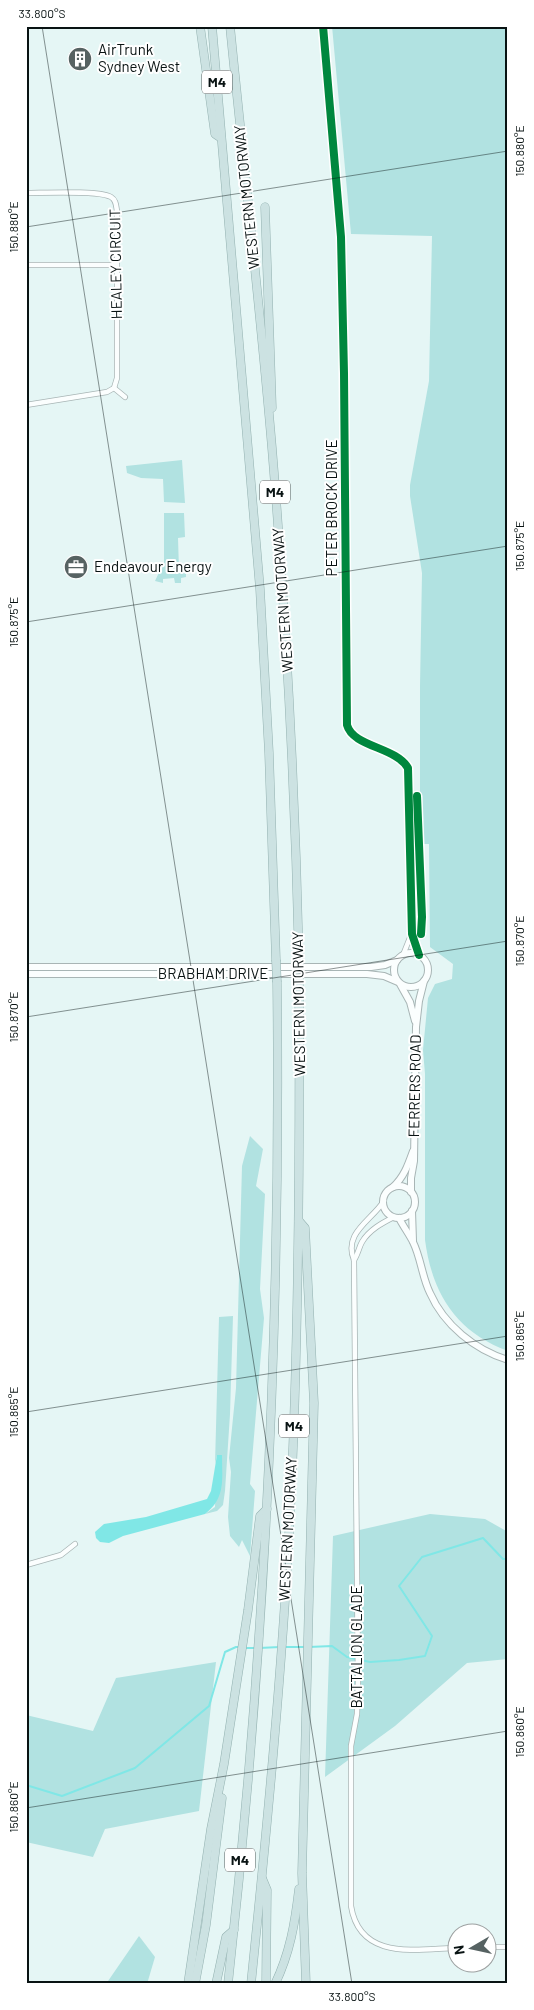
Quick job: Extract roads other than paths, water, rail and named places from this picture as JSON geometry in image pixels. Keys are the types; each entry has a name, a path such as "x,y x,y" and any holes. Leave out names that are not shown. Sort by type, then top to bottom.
{"highway":[{"path":"200,26 215,134 221,138"},
{"name":"WESTERN MOTORWAY","path":"212,26 260,589 269,752 276,960 276,1285 267,1509 258,1667 228,1984"},
{"name":"WESTERN MOTORWAY","path":"230,26 271,445 289,704 299,960 299,1221 296,1360 283,1632 251,1984"},
{"path":"266,207 268,324 272,387 271,445"},
{"path":"299,1221 305,1228 314,1388 310,1617 302,1873 306,1984"},
{"path":"188,1984 211,1829 224,1764 248,1610 260,1516 267,1509"},
{"path":"196,1984 211,1889 224,1764"},
{"path":"275,1984 286,1957 294,1928 302,1873"},
{"path":"262,1876 267,1890 266,1984"},
{"path":"216,1984 226,1937 234,1930"}],"main road":[{"path":"411,953 419,955 428,966 427,976 424,981 413,987 399,983 394,973 394,966 403,955 411,953"},
{"name":"BRABHAM DRIVE","path":"26,967 371,967 385,965 397,960"},
{"name":"BRABHAM DRIVE","path":"26,974 367,974 384,976 399,983"},
{"name":"FERRERS ROAD","path":"411,1192 415,1145 416,1027 424,981"},
{"name":"FERRERS ROAD","path":"399,983 410,1002 416,1027"},
{"name":"FERRERS ROAD","path":"392,1188 400,1181 408,1167 415,1145"},
{"path":"414,1243 396,1218 386,1211 385,1196 392,1188 402,1187 411,1192 415,1201 412,1211 414,1243 430,1295 445,1317 462,1335 476,1345 508,1360"},
{"path":"396,1218 404,1218 412,1211"}],"street":[{"name":"PETER BROCK DRIVE","path":"323,26 341,237 345,383 347,725 352,735 393,755 405,763 408,768 412,934 419,955"},
{"name":"HEALEY CIRCUIT","path":"26,193 89,194 107,196 113,198 116,202 117,378 114,388"},
{"path":"26,265 117,265"},
{"path":"26,406 107,392 114,388 125,397"},
{"name":"PETER BROCK DRIVE","path":"403,955 412,934"},
{"name":"BATTALION GLADE","path":"354,1260 350,1251 355,1236 362,1223 384,1201"},
{"name":"BATTALION GLADE","path":"396,1218 381,1223 369,1233 361,1243 354,1260 358,1681 357,1714 352,1746 351,1901 354,1917 365,1936 374,1943 397,1949 446,1948"},
{"path":"26,1565 61,1555 74,1544"}],"water":[{"path":"217,1455 222,1455 220,1495 212,1508 205,1514 123,1536 109,1543 100,1542 96,1538 95,1532 104,1524 146,1517 207,1499 211,1491"}],"waterway":[{"path":"309,1647 332,1646 347,1657 370,1662 425,1656 432,1636 399,1586 422,1557 483,1538 503,1559 508,1559"},
{"path":"26,1785 62,1796 135,1768 209,1706 225,1652 240,1647"},
{"path":"259,1648 280,1647"},
{"path":"284,1647 305,1647"},
{"path":"244,1648 255,1648"}],"place":[{"name":"AirTrunk Sydney West","path":"80,59"},
{"name":"Endeavour Energy","path":"76,567"}]}
